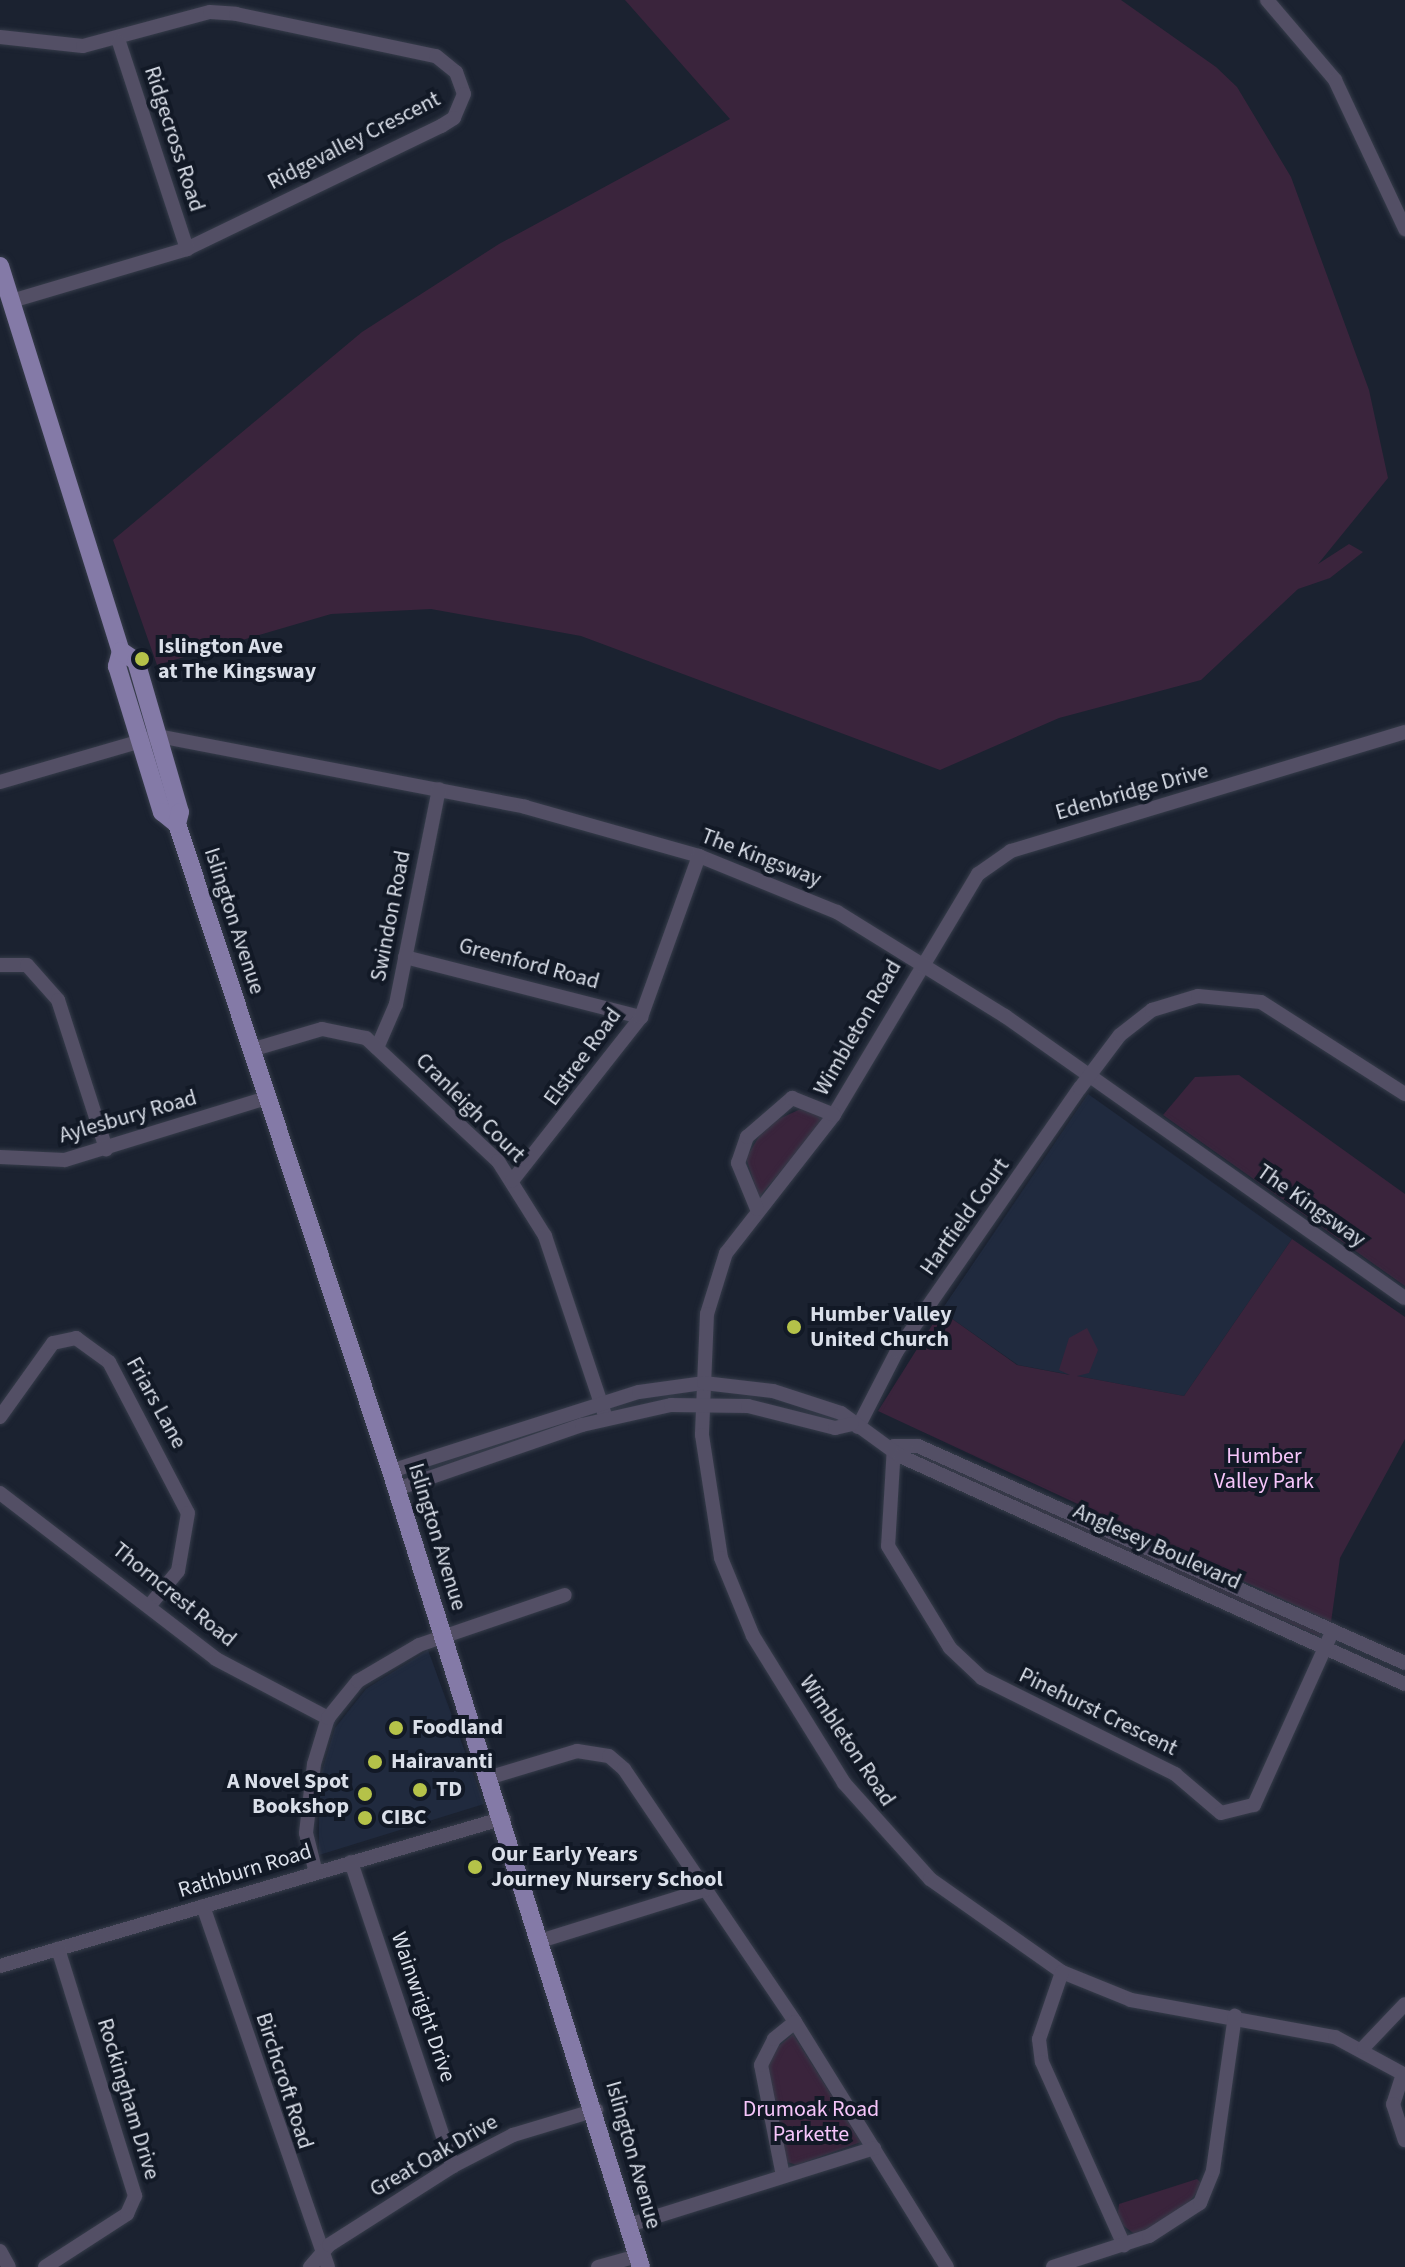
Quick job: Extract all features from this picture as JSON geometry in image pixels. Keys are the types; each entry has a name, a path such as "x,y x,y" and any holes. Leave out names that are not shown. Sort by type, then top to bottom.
{"main road":[{"name":"Islington Avenue","path":"0,266 121,651 136,661 149,738 180,812 177,824 394,1480 442,1636 491,1777 540,1941 596,2110 640,2262"}],"street":[{"path":"1267,0 1335,80 1405,229"},
{"name":"Ridgevalley Crescent","path":"0,37 65,46 119,42 210,12 236,14 436,56 461,79 462,105 454,118 187,249 12,301"},
{"name":"Ridgecross Road","path":"119,42 187,249"},
{"name":"Edenbridge Drive","path":"921,964 978,874 1011,851 1405,732"},
{"name":"The Kingsway","path":"0,782 149,738 439,789 699,856 837,912 921,964 1089,1076 1405,1298"},
{"name":"Swindon Road","path":"377,1048 389,1029 439,789"},
{"name":"Elstree Road","path":"512,1181 641,1017 699,856"},
{"name":"Greenford Road","path":"405,957 641,1017"},
{"name":"Wimbleton Road","path":"921,964 834,1115 757,1209 726,1253 712,1291 703,1402 703,1468 721,1558 753,1636 810,1732 883,1834 930,1879 1062,1972 1131,2000 1235,2016 1364,2047 1404,2074 1393,2104 1405,2140"},
{"path":"0,965 27,965 58,1000 106,1149"},
{"name":"Hartfield Court","path":"855,1425 897,1351 1089,1076 1120,1035 1152,1010 1224,996 1298,1020 1405,1094"},
{"name":"Cranleigh Court","path":"251,1050 322,1029 346,1031 377,1048 512,1181 545,1236 606,1418"},
{"name":"Aylesbury Road","path":"0,1157 43,1163 106,1149 267,1098"},
{"name":"Wimbleton Road","path":"757,1209 738,1163 747,1137 792,1098 834,1115"},
{"name":"Friars Lane","path":"0,1417 53,1343 76,1338 109,1362 188,1513 178,1571 150,1605"},
{"name":"Anglesey Boulevard","path":"394,1480 600,1401 704,1383 787,1395 841,1413 917,1463 1405,1684"},
{"name":"Anglesey Boulevard","path":"394,1480 606,1418 703,1402 769,1409 835,1428 855,1425"},
{"name":"Anglesey Boulevard","path":"894,1446 918,1446 1405,1663"},
{"name":"Pinehurst Crescent","path":"894,1446 888,1546 950,1648 982,1678 1164,1768 1221,1813 1254,1805 1332,1632"},
{"name":"Thorncrest Road","path":"0,1493 150,1605 216,1659 328,1718"},
{"path":"316,1873 306,1816 328,1718 379,1664 442,1636 565,1595"},
{"path":"491,1777 577,1751 609,1756 707,1889 795,2022 947,2267"},
{"name":"Rathburn Road","path":"0,1966 504,1818"},
{"name":"Wainwright Drive","path":"351,1862 453,2166"},
{"path":"540,1941 707,1889"},
{"name":"Birchcroft Road","path":"203,1906 324,2261"},
{"name":"Rockingham Drive","path":"45,2267 127,2214 135,2196 58,1949"},
{"path":"1062,1972 1042,2028 1042,2062 1124,2245"},
{"path":"1364,2047 1405,2004"},
{"path":"1053,2267 1094,2261 1178,2222 1206,2194 1235,2016"},
{"path":"783,2176 761,2065 774,2039 795,2022"},
{"name":"Great Oak Drive","path":"310,2267 324,2261 453,2166 513,2135 596,2110"},
{"path":"629,2225 874,2148"},
{"path":"0,2251 9,2267"},
{"path":"598,2267 640,2262"}],"shaded area":[{"path":"1088,1094 1292,1239 1184,1396 1018,1365 941,1311"},
{"path":"428,1650 484,1804 319,1855 319,1781 335,1728 366,1689"}],"green space":[{"path":"625,0 1121,0 1216,67 1237,87 1291,177 1369,390 1388,478 1318,564 1349,544 1363,552 1330,578 1298,589 1201,680 1059,718 940,770 581,636 431,609 331,614 157,665 113,540 362,332 499,244 730,119"},
{"path":"1239,1075 1405,1194 1405,1286 1163,1115 1195,1077"},
{"path":"807,1106 825,1118 759,1197 746,1158 766,1125"},
{"name":"Humber Valley Park","path":"1292,1239 1405,1317 1405,1439 1340,1558 1331,1622 878,1411 941,1311 1017,1365 1070,1375 1059,1370 1069,1338 1087,1328 1098,1350 1089,1373 1077,1376 1184,1396"},
{"path":"903,1446 1319,1631 1321,1637 907,1454"},
{"name":"Drumoak Road Parkette","path":"793,2034 861,2142 797,2165 787,2162 767,2070 773,2051"},
{"path":"1197,2179 1203,2185 1181,2212 1136,2235 1117,2221 1119,2204"}],"place":[{"name":"Islington Ave at The Kingsway","path":"142,659"},
{"name":"Humber Valley United Church","path":"794,1327"},
{"name":"Foodland","path":"396,1728"},
{"name":"Hairavanti","path":"375,1762"},
{"name":"TD","path":"420,1790"},
{"name":"A Novel Spot Bookshop","path":"365,1794"},
{"name":"CIBC","path":"365,1818"},
{"name":"Our Early Years Journey Nursery School","path":"475,1867"}]}
